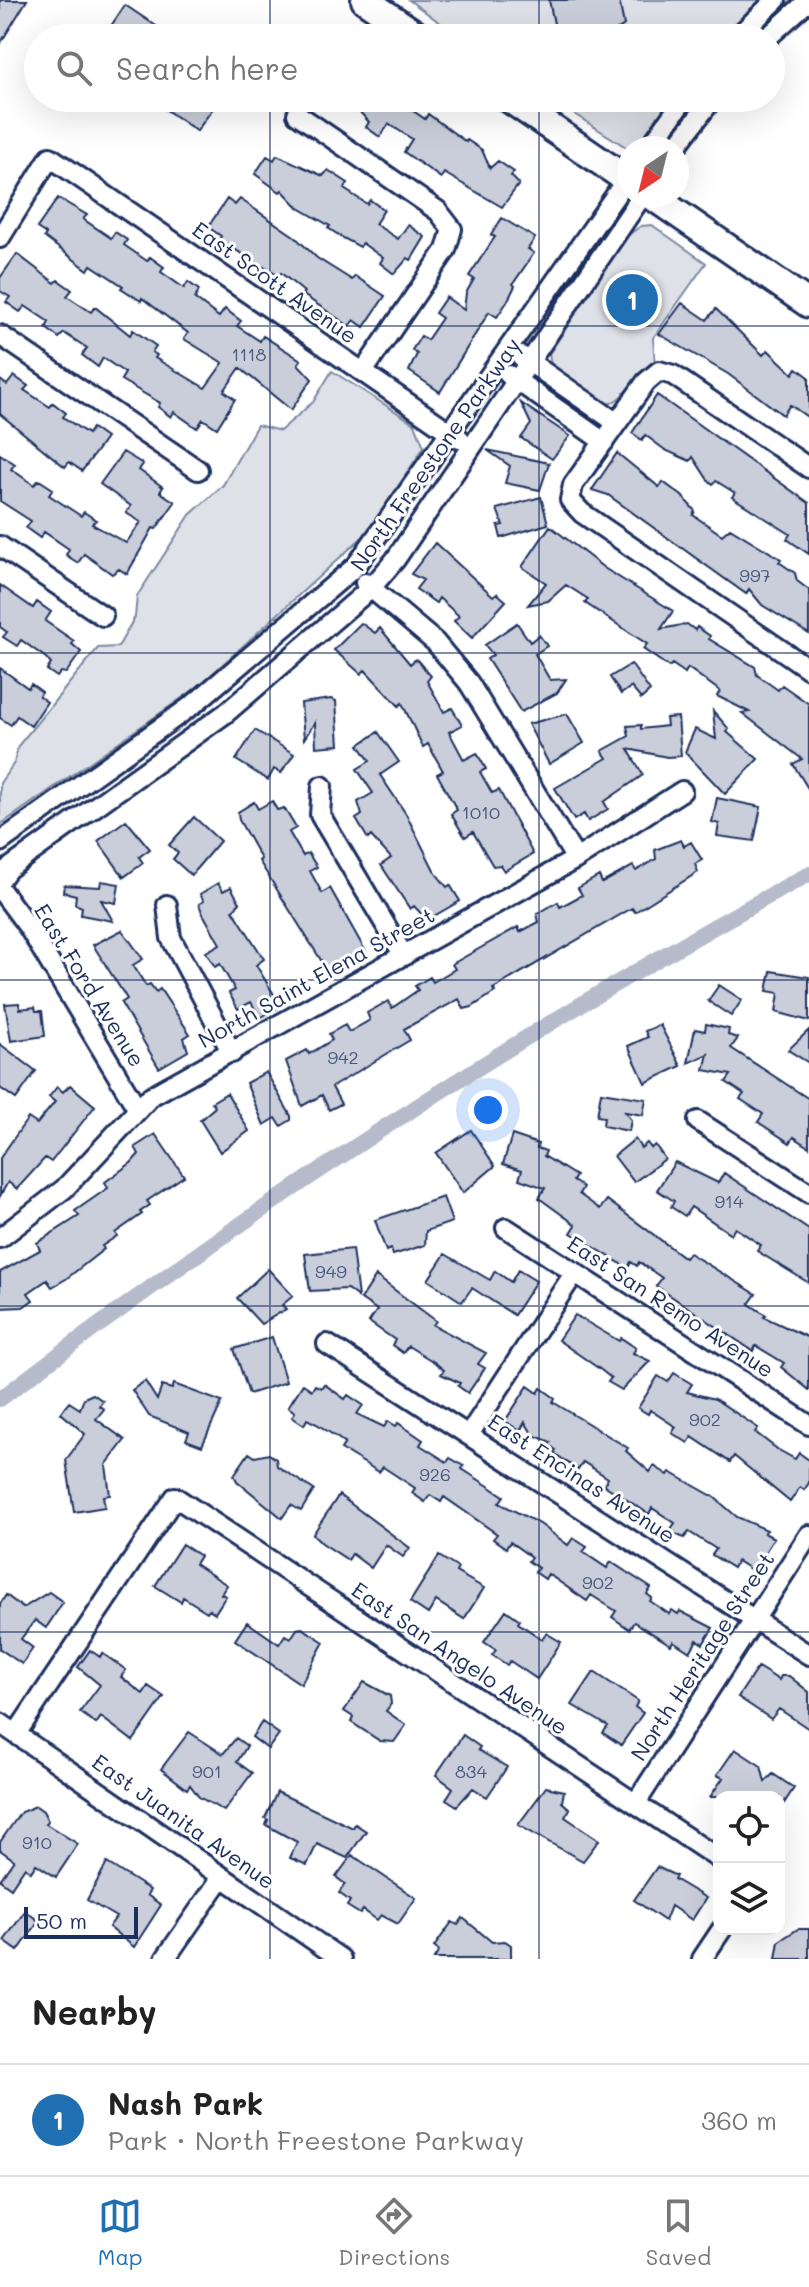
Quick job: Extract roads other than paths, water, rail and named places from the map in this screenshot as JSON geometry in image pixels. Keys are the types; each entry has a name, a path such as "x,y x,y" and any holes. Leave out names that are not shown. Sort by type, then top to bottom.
{"main road":[{"path":"365,0 400,24"},
{"path":"528,112 617,173"},
{"path":"669,208 809,304"}],"street":[{"path":"751,24 776,0"},
{"path":"782,24 809,0"},
{"path":"658,136 675,112"},
{"path":"684,136 702,112"},
{"path":"297,114 438,211 452,229 446,250 363,372"},
{"name":"East Scott Avenue","path":"0,238 50,157 472,447"},
{"name":"North Freestone Parkway","path":"0,842 194,704 350,571 370,549 509,348 617,203"},
{"name":"North Freestone Parkway","path":"0,880 8,869 226,713 371,588 395,560 517,381 618,208"},
{"path":"0,335 198,470"},
{"path":"509,348 617,423"},
{"path":"497,367 604,442"},
{"path":"809,468 673,375 659,371 646,382 573,485 570,500 582,513 809,669"},
{"path":"0,546 103,616"},
{"path":"350,571 435,642 469,683 576,859"},
{"path":"322,786 320,815 404,956"},
{"name":"North Saint Elena Street","path":"0,1237 64,1189 137,1108 576,859 682,791"},
{"name":"East Ford Avenue","path":"0,889 29,928 137,1108"},
{"path":"167,905 171,938 232,1053"},
{"path":"698,1121 809,1193"},
{"name":"East San Remo Avenue","path":"506,1228 809,1425"},
{"path":"470,1433 575,1272"},
{"name":"East Encinas Avenue","path":"327,1344 470,1433 809,1655"},
{"name":"East San Angelo Avenue","path":"8,1728 175,1497 713,1855"},
{"name":"North Heritage Street","path":"636,1803 809,1535"},
{"name":"East Juanita Avenue","path":"8,1728 341,1959"},
{"path":"165,1959 222,1877"},
{"path":"702,1959 718,1935"}],"waterway":[{"path":"0,1399 195,1256 394,1121 599,994 809,874"}],"place":[{"name":"Nash Park","path":"632,300"}]}
